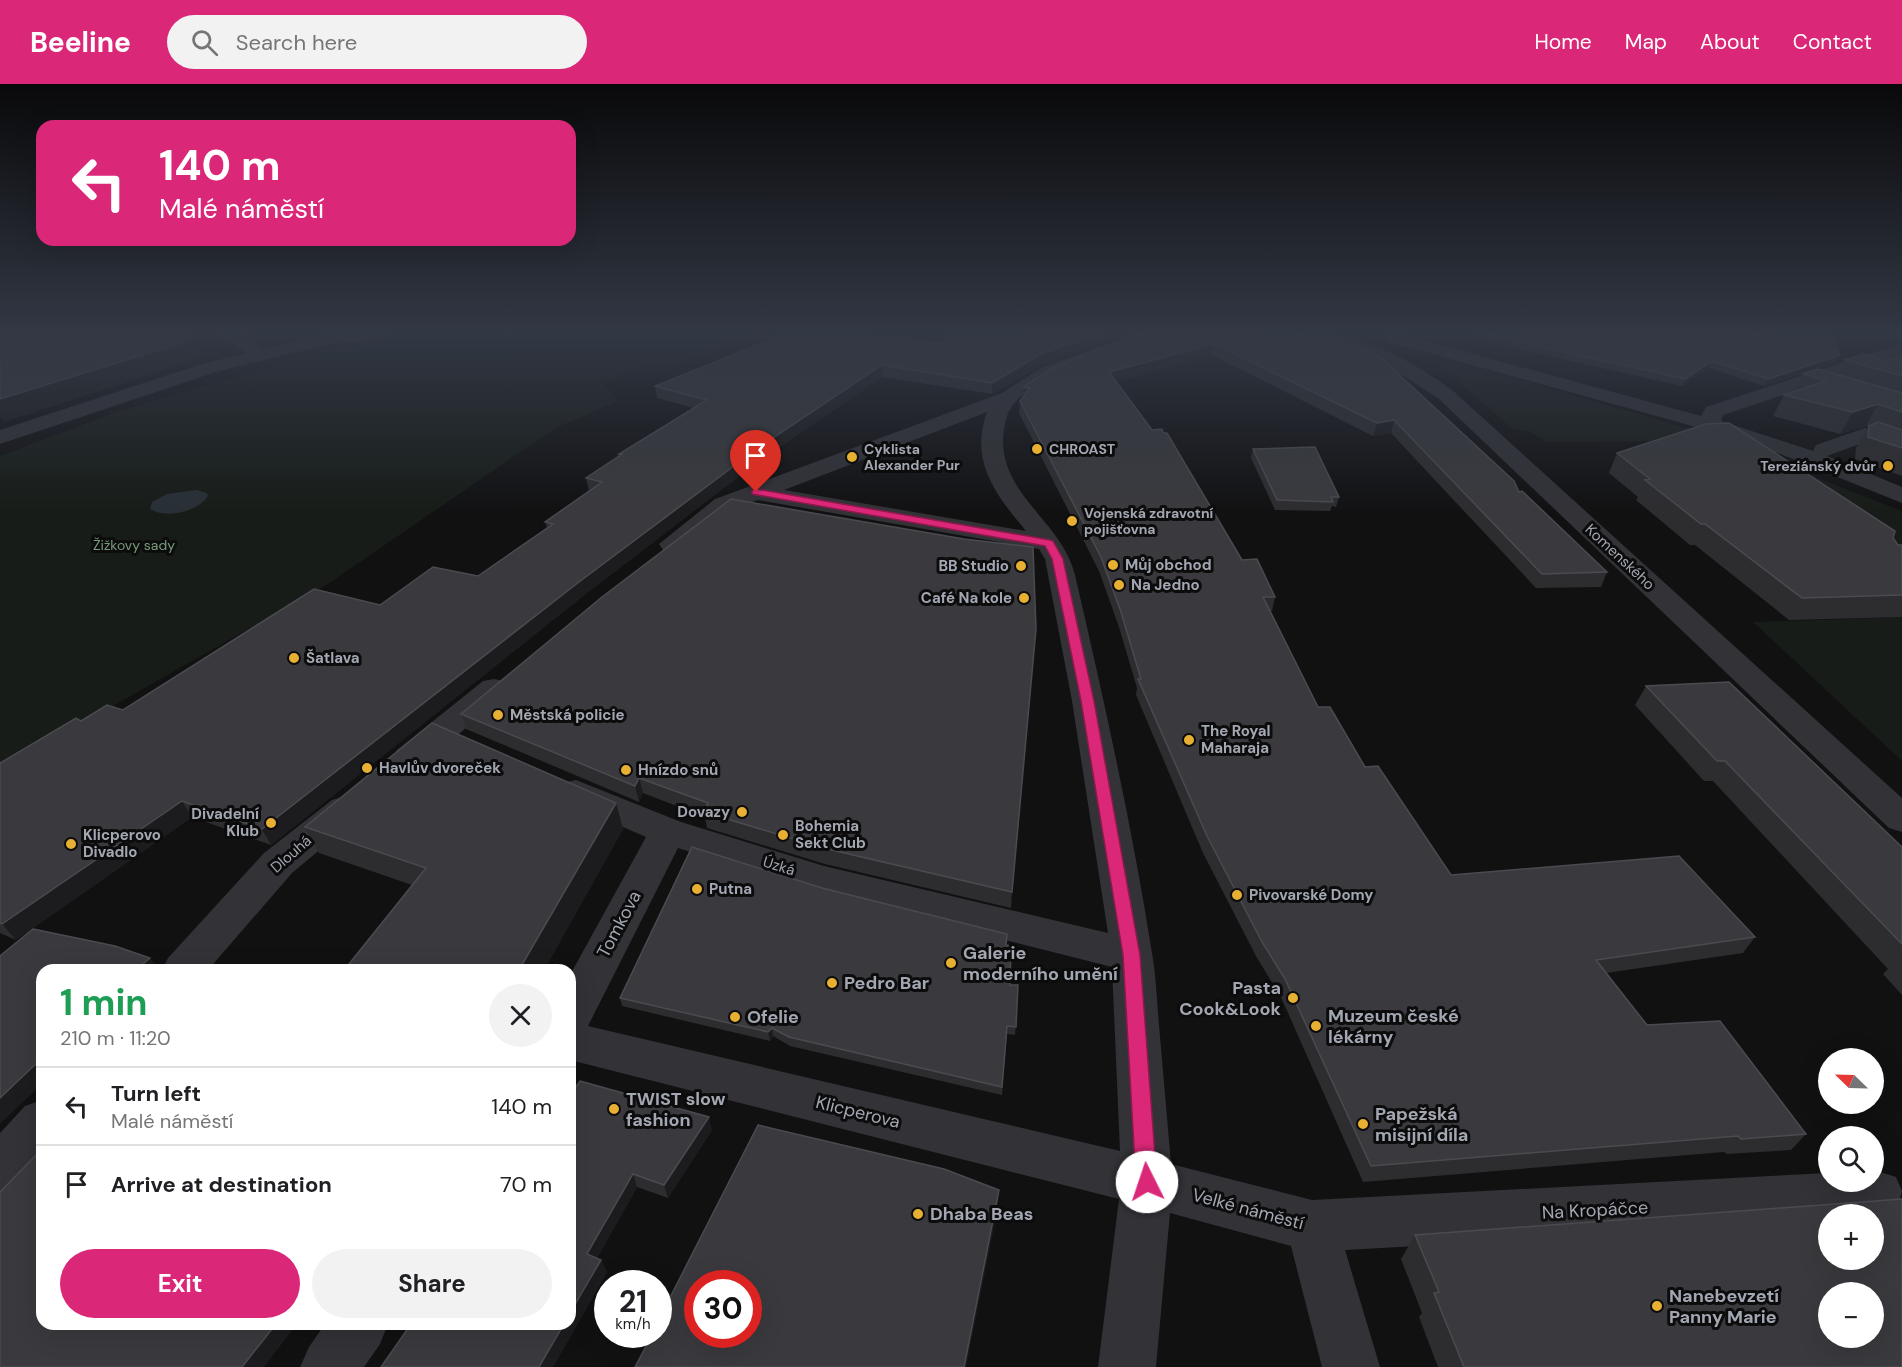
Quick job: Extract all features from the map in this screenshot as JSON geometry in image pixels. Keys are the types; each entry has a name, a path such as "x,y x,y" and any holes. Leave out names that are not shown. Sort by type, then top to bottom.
{"street":[{"path":"0,436 130,393"},
{"path":"650,562 724,504 1016,393"},
{"name":"Komenského","path":"1444,393 1902,819"},
{"path":"1585,393 1676,417 1710,423 1858,477 1902,496"},
{"path":"1710,423 1713,411 1768,393"},
{"path":"1009,397 1000,407 992,431 993,457 998,475 1010,496 1054,551 1088,701 1132,955 1147,1182 1127,1367"},
{"path":"1824,450 1865,435 1902,448"},
{"path":"756,492 1054,551"},
{"name":"Dlouhá","path":"188,964 278,863 377,783 457,740 513,672"},
{"name":"Úzká","path":"549,780 668,831 824,880 1132,955"},
{"name":"Tomkova","path":"576,1006 668,831"},
{"name":"Klicperova","path":"576,1042 1147,1182"},
{"path":"0,1168 36,1129"},
{"name":"Velké náměstí","path":"1147,1182 1312,1226 1351,1367"},
{"name":"Na Kropáčce","path":"1312,1226 1878,1195"},
{"path":"329,1367 356,1330"}],"green space":[{"name":"Žižkovy sady","path":"181,393 612,393 618,401 561,426 538,440 328,584 0,770 0,456 122,410"},
{"path":"1471,393 1565,393 1687,428 1715,438 1902,511 1902,564 1721,441 1546,442 1531,432 1511,428"},
{"path":"1902,617 1902,761 1753,622"}],"shaded area":[{"path":"196,490 207,493 208,496 203,502 189,510 172,514 150,509 152,502 167,494"}],"building":[{"path":"0,393 20,393 0,399"},
{"path":"681,393 840,393 758,448 579,582 262,829 182,801 2,924 0,923 0,763 76,718 81,721 107,705 123,710 314,589 380,605 433,567 478,576 553,524 545,522 602,482 586,478 622,454 619,454 707,400"},
{"path":"1026,393 1124,393 1152,430 1162,429 1163,433 1167,433 1242,560 1257,559 1275,597 1263,597 1318,707 1330,707 1365,767 1378,766 1451,875 1679,856 1755,937 1596,960 1647,1025 1720,1021 1806,1134 1741,1139 1738,1136 1371,1166 1285,979 1262,942 1207,836 1138,679 1141,679 1121,612 1101,557 1020,401"},
{"path":"1315,393 1419,393 1514,481 1519,492 1522,491 1607,572 1542,574 1394,420 1377,423"},
{"path":"1790,393 1902,393 1902,412 1878,404 1853,412 1784,395"},
{"path":"1878,422 1902,430 1902,448 1868,437 1869,426"},
{"path":"1729,423 1895,531 1893,538 1898,545 1902,545 1902,595 1802,598 1705,524 1701,524 1645,480 1650,479 1617,453 1706,424"},
{"path":"1315,447 1339,497 1331,497 1333,502 1277,500 1253,449"},
{"path":"731,499 964,539 1033,547 1036,629 1012,892 823,848 704,812 708,803 639,778 635,786 461,714 602,597"},
{"path":"1729,682 1902,847 1902,944 1725,761 1717,761 1646,686"},
{"path":"432,723 616,803 522,964 349,964 426,868 305,827"},
{"path":"692,847 822,888 1007,934 1006,945 1011,946 1010,985 1018,985 1016,1027 1007,1026 1002,1087 789,1037 772,1028 768,1032 620,998"},
{"path":"33,929 115,946 150,958 143,964 36,964 36,1064 0,1098 0,956"},
{"path":"580,1081 709,1117 664,1185 633,1174 587,1254 601,1260 576,1303 576,1087"},
{"path":"758,1125 944,1169 999,1190 964,1367 635,1367 645,1348 672,1348 672,1294 684,1270 684,1348 762,1348 762,1270 684,1270"},
{"path":"36,1155 36,1330 271,1330 242,1367 0,1367 0,1192"},
{"name":"Nanebevzetí Panny Marie","path":"1902,1199 1902,1367 1464,1367 1434,1293 1439,1292 1415,1235 1818,1205 1818,1270 1884,1270 1884,1204 1834,1204"},
{"path":"407,1330 561,1330 539,1367 381,1367"}],"place":[{"name":"CHROAST","path":"1037,449"},
{"name":"Cyklista Alexander Pur","path":"852,457"},
{"name":"Tereziánský dvůr","path":"1888,466"},
{"name":"Vojenská zdravotní pojišťovna","path":"1072,521"},
{"name":"Můj obchod","path":"1113,565"},
{"name":"BB Studio","path":"1021,566"},
{"name":"Na Jedno","path":"1119,585"},
{"name":"Café Na kole","path":"1024,598"},
{"name":"Šatlava","path":"294,658"},
{"name":"Městská policie","path":"498,715"},
{"name":"The Royal Maharaja","path":"1189,740"},
{"name":"Havlův dvoreček","path":"367,768"},
{"name":"Hnízdo snů","path":"626,770"},
{"name":"Dovazy","path":"742,812"},
{"name":"Divadelní Klub","path":"271,823"},
{"name":"Bohemia Sekt Club","path":"783,835"},
{"name":"Klicperovo Divadlo","path":"71,844"},
{"name":"Putna","path":"697,889"},
{"name":"Pivovarské Domy","path":"1237,895"},
{"name":"Galerie moderního umění","path":"951,963"},
{"name":"Pedro Bar","path":"832,983"},
{"name":"Pasta Cook&Look","path":"1293,998"},
{"name":"Ofelie","path":"735,1017"},
{"name":"Muzeum české lékárny","path":"1316,1026"},
{"name":"TWIST slow fashion","path":"614,1109"},
{"name":"Papežská misijní díla","path":"1363,1124"},
{"name":"Dhaba Beas","path":"918,1214"},
{"name":"Nanebevzetí Panny Marie","path":"1657,1306"}],"route":[{"path":"756,492 1050,543 1058,559 1088,701 1132,955 1147,1182"}]}
